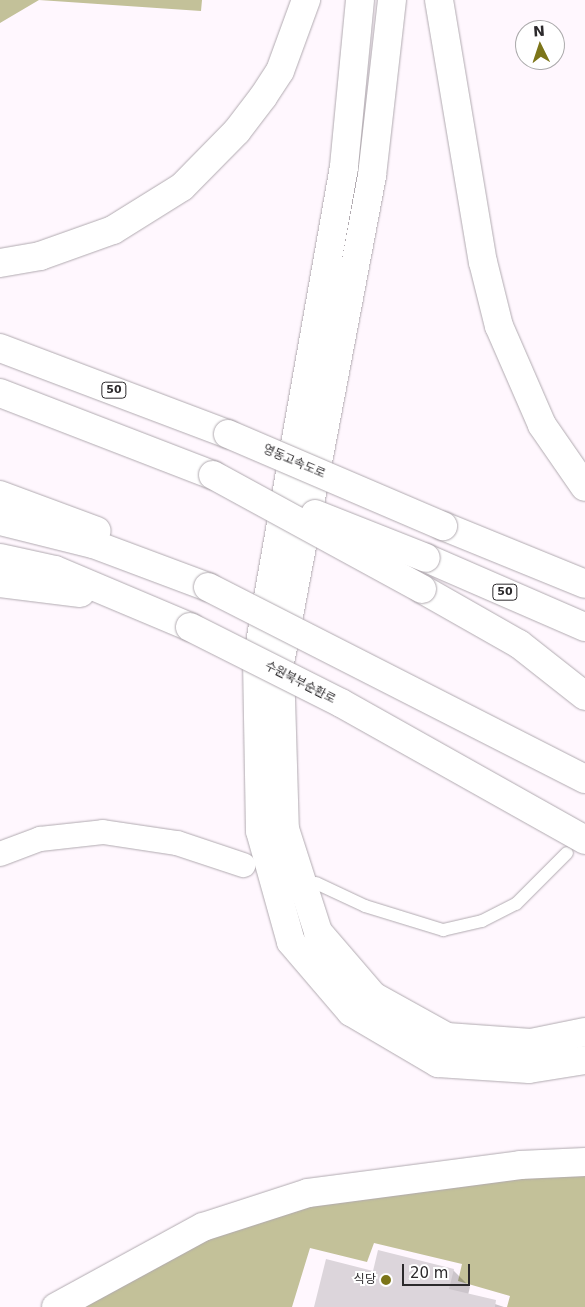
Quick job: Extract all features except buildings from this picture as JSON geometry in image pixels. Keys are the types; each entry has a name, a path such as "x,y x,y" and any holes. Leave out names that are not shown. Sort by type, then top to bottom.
{"highway":[{"path":"0,263 40,256 113,230 182,188 226,144 263,97 280,71 306,0"},
{"path":"360,0 344,167 257,660 260,831 291,942 351,1012 438,1063 529,1069 585,1060"},
{"path":"392,0 372,176 280,664 285,829 318,932 373,996 447,1037 531,1043 585,1032"},
{"path":"438,0 483,262 499,326 542,425 585,487"},
{"name":"영동고속도로","path":"0,348 228,434 442,526 585,584"},
{"name":"50","path":"0,393 426,558 585,627"},
{"path":"213,475 520,644 585,696"},
{"path":"0,495 83,524 585,779"},
{"path":"0,521 93,544 198,583"},
{"name":"수원북부순환로","path":"0,558 55,570 190,627 341,703 576,846"},
{"path":"0,583 126,599"},
{"path":"56,1307 203,1227 308,1193 520,1165 585,1162"}],"street":[{"path":"0,854 40,839 103,832 177,843 243,865"}],"lane":[{"path":"316,883 365,906 443,930 482,920 516,904 576,846"}],"shaded area":[{"path":"0,0 39,0 0,23"},
{"path":"39,0 202,0 201,11"},
{"path":"585,1162 585,1307 507,1307 510,1296 458,1281 462,1264 374,1243 367,1262 310,1248 292,1307 56,1307 308,1193"}],"place":[{"name":"식당","path":"386,1280"}]}
